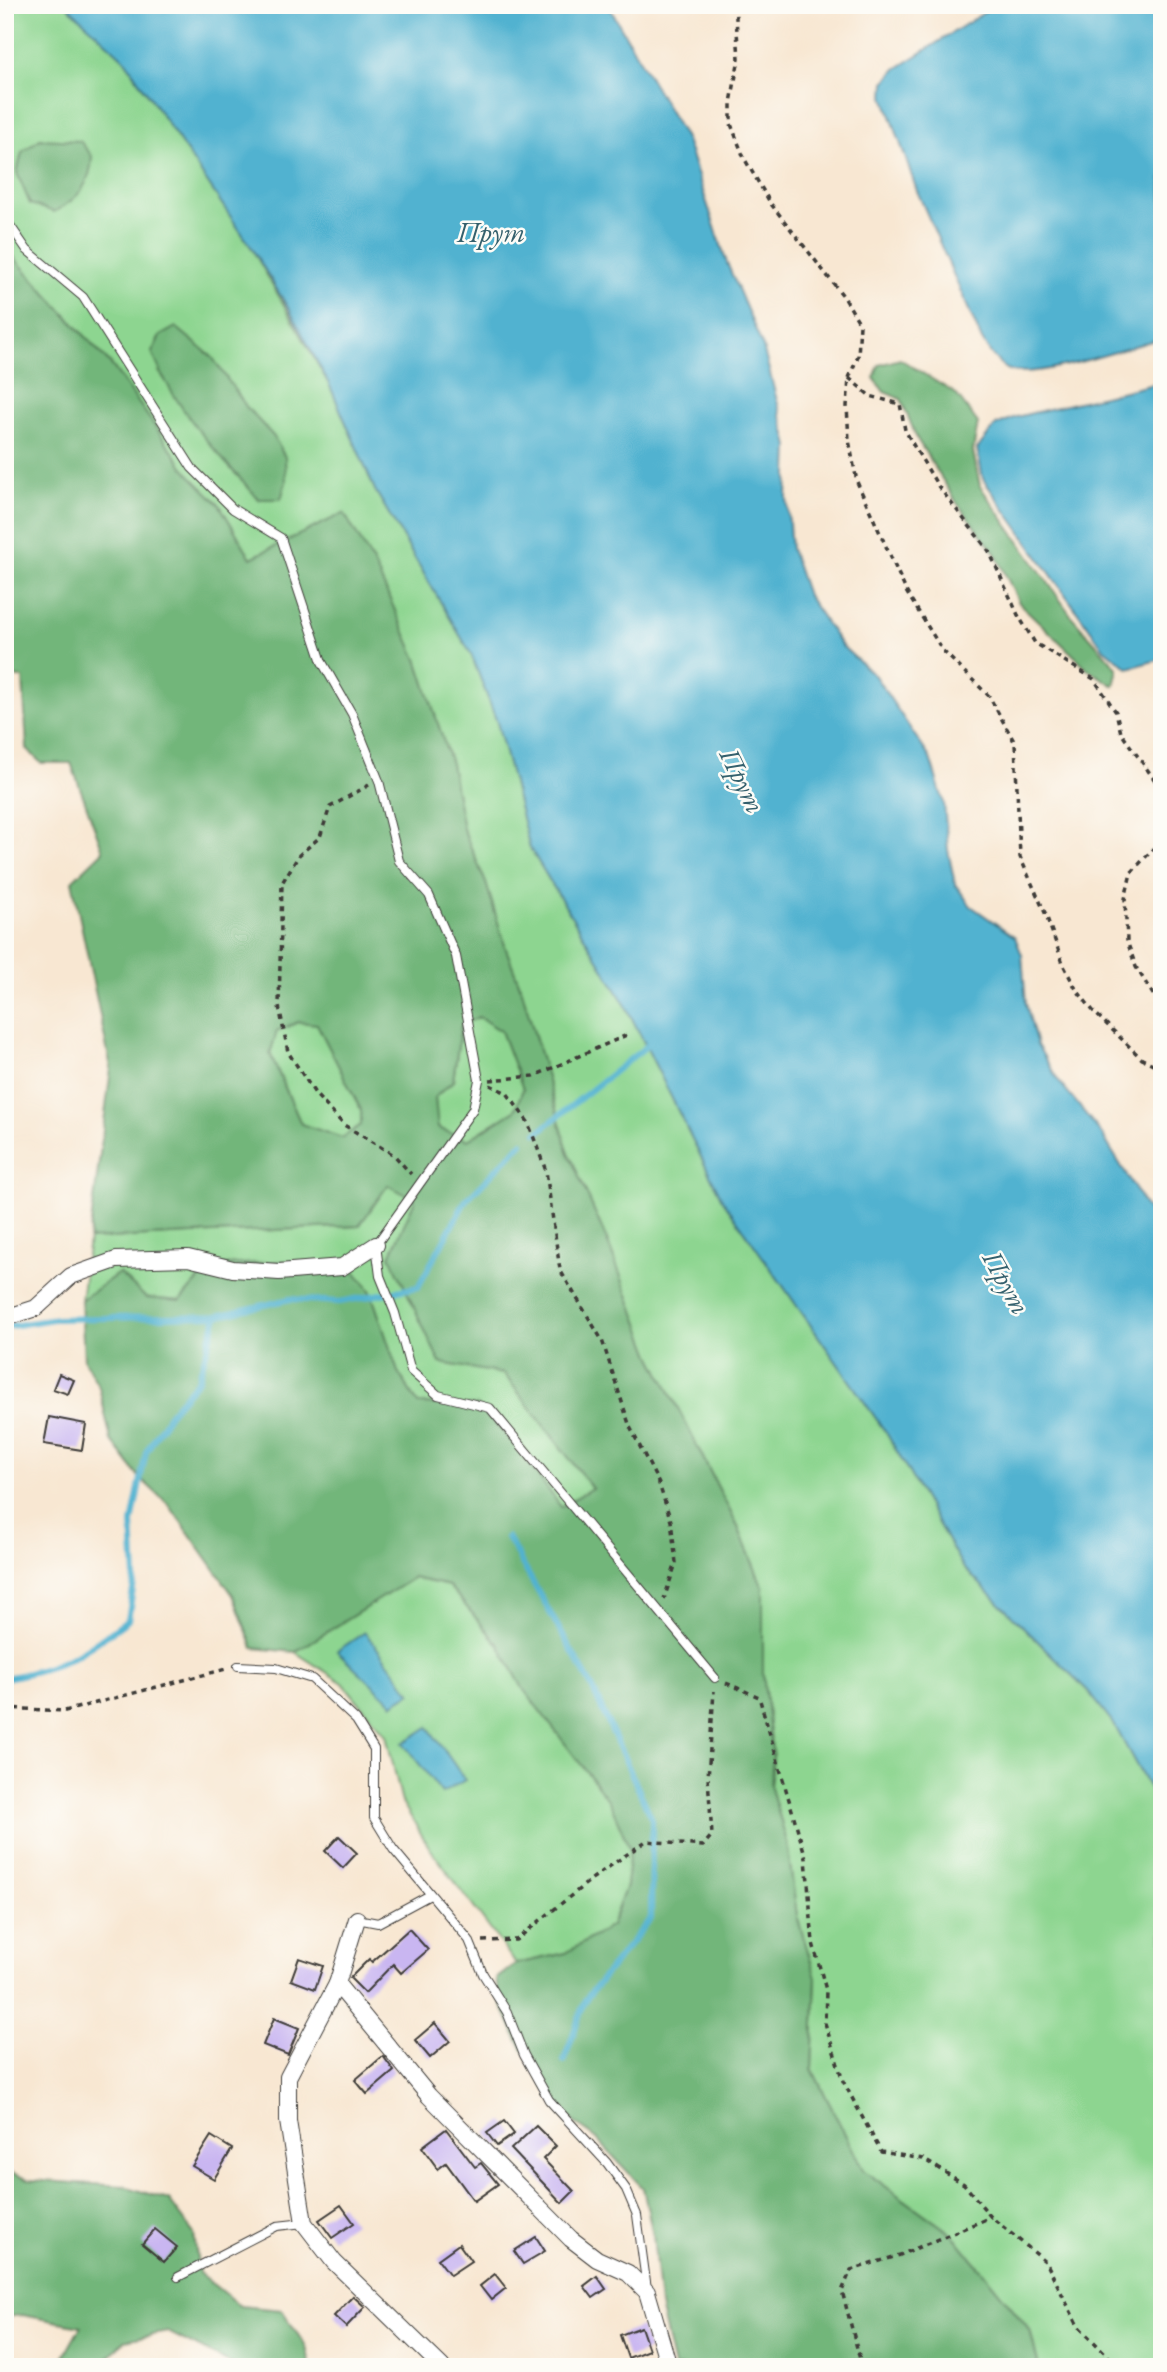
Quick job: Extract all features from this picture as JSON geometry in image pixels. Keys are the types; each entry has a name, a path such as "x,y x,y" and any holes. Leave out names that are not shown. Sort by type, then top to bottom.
{"street":[{"path":"5,1318 36,1308 71,1276 116,1260 188,1258 233,1269 279,1272 342,1266 376,1245"},
{"path":"357,1919 337,1984 288,2077 288,2121 304,2223 334,2262 442,2367"},
{"path":"337,1984 429,2096 570,2239 597,2259 628,2273 647,2292 668,2367"}],"lane":[{"path":"5,218 27,250 83,297 192,468 233,509 281,538 322,662 352,714 379,781 399,861 429,895 456,957 479,1080 473,1109 376,1245 380,1276 395,1313 411,1371 438,1395 490,1408 715,1678"},
{"path":"238,1666 276,1668 312,1679 356,1720 374,1749 374,1818 393,1849 469,1940 483,1974 507,2012 524,2055 549,2100 607,2163 626,2189 637,2215 647,2292"},
{"path":"357,1919 378,1923 430,1895"},
{"path":"178,2277 277,2226 304,2223"}],"path":[{"path":"735,5 739,58 731,103 731,124 744,158 771,204 856,314 860,338 858,356 849,379 849,440 857,482 906,593 943,651 989,696 1015,743 1020,857 1046,915 1064,966 1076,989 1094,1012 1142,1059 1162,1068"},
{"path":"849,379 870,396 900,404 905,430 915,448 938,485 989,551 1018,615 1035,643 1094,680 1116,712 1121,733 1162,790"},
{"path":"379,781 361,787 330,807 320,837 299,855 282,883 279,1006 288,1052 316,1095 344,1125 394,1155 420,1183"},
{"path":"1162,839 1131,873 1125,899 1125,926 1136,967 1162,1009"},
{"path":"479,1080 534,1076 629,1034"},
{"path":"479,1080 507,1093 528,1122 546,1171 560,1270 602,1340 630,1427 659,1484 671,1521 676,1563 658,1610"},
{"path":"5,1708 65,1711 238,1666"},
{"path":"469,1940 516,1940 593,1878 646,1841 704,1846 712,1835 708,1778 715,1678 759,1697 806,1858 813,1943 826,1990 825,2023 843,2081 865,2127 881,2152 923,2159 964,2184 991,2217 1046,2262 1078,2326 1119,2367"},
{"path":"862,2367 842,2291 851,2270 900,2255 991,2217"}],"green space":[{"path":"5,5 66,5 124,59 251,247 330,386 375,490 471,654 497,722 530,848 625,1004 722,1199 887,1434 963,1567 1088,1691 1114,1724 1162,1812 1162,2367 1039,2367 1030,2330 953,2235 863,2170 812,2069 816,1979 797,1916 787,1842 770,1785 773,1759 763,1674 763,1588 738,1527 651,1355 606,1238 568,1151 522,991 486,883 463,829 451,764 417,659 344,514 251,558 219,504 188,474 113,367 16,260 5,244","holes":["160,373 248,409 273,436 259,499 224,461"]},
{"path":"40,139 80,141 92,156 89,175 82,190 54,212 30,204 17,173 22,152"},
{"path":"5,244 16,260 113,367 188,473 219,504 251,558 344,513 374,564 417,659 451,764 463,829 486,883 522,991 568,1151 606,1238 651,1355 738,1527 763,1588 763,1674 773,1759 770,1785 787,1842 797,1916 816,1978 812,2069 863,2170 953,2235 1030,2330 1039,2367 674,2367 660,2306 653,2235 643,2188 596,2138 561,2113 517,2039 499,1998 496,1979 516,1964 566,1953 611,1926 626,1886 630,1849 609,1801 524,1690 499,1645 449,1586 413,1578 295,1652 253,1648 233,1595 169,1505 139,1477 111,1440 99,1387 84,1360 81,1300 119,1273 146,1298 180,1301 211,1266 286,1261 354,1270 370,1290 398,1372 418,1404 478,1406 515,1445 561,1507 592,1488 504,1374 440,1363 390,1256 415,1200 388,1185 359,1226 89,1239 111,1068 72,881 103,851 71,763 41,763 27,749 23,678 5,674","holes":["479,1017 501,1031 523,1089 515,1110 468,1140 438,1128 435,1097 453,1081 461,1025","298,1022 317,1024 361,1110 361,1125 342,1138 301,1124 270,1054 277,1031"]},
{"path":"176,327 212,357 248,409 274,437 285,457 286,482 281,499 259,499 213,448 172,392 152,352 160,336"},
{"path":"900,359 956,394 978,423 973,451 980,486 1073,618 1118,669 1114,686 1089,670 1019,603 995,553 957,503 917,439 901,399 884,392 874,378 879,365"},
{"path":"479,1017 501,1031 523,1089 515,1110 468,1140 437,1128 435,1097 453,1081 461,1025"},
{"path":"298,1022 317,1023 361,1110 361,1125 342,1138 301,1124 270,1053 277,1031"},
{"path":"388,1184 415,1200 440,1362 504,1374 592,1488 561,1507 515,1445 478,1406 418,1404 398,1372 370,1290 211,1266 180,1301 146,1298 119,1273 81,1300 89,1239 359,1226"},
{"path":"413,1578 449,1586 499,1645 524,1690 610,1801 630,1849 626,1886 611,1926 566,1953 516,1964 429,1847 402,1802 386,1735 343,1683 295,1652"},
{"path":"5,2170 29,2180 124,2186 169,2200 194,2234 199,2273 240,2306 282,2310 306,2347 311,2367 237,2367 168,2332 125,2340 99,2367 58,2367 81,2326 22,2315 5,2317"}],"water":[{"name":"Прут","path":"66,5 608,5 686,140 727,263 763,347 789,446 787,498 791,549 807,595 842,646 875,676 930,758 944,803 948,850 955,884 971,906 1015,937 1022,955 1026,1004 1037,1045 1058,1080 1101,1133 1162,1233 1162,1812 1114,1724 1088,1691 963,1567 887,1434 722,1199 625,1004 530,848 497,722 471,654 375,490 330,386 290,311 251,247 124,59"},
{"path":"996,5 1162,5 1162,338 1059,367 1020,372 1003,366 982,340 917,191 884,96 885,82 896,69"},
{"path":"1162,382 1162,659 1128,668 1104,649 983,479 977,449 996,425 1016,417"},
{"path":"365,1632 411,1693 393,1704 337,1651"},
{"path":"428,1727 465,1780 442,1793 403,1743"}],"building":[{"path":"59,1374 74,1380 68,1394 53,1389"},
{"path":"49,1417 86,1424 82,1450 44,1444"},
{"path":"339,1836 357,1853 343,1868 325,1851"},
{"path":"409,1929 428,1950 401,1973 393,1964 365,1993 350,1978 369,1959 372,1962"},
{"path":"299,1958 323,1966 315,1989 291,1980"},
{"path":"274,2018 299,2028 288,2055 263,2045"},
{"path":"435,2023 450,2041 430,2058 415,2040"},
{"path":"383,2056 394,2071 367,2094 355,2080"},
{"path":"504,2121 514,2134 497,2146 487,2133"},
{"path":"536,2126 556,2146 543,2159 574,2191 562,2203 511,2149"},
{"path":"446,2129 475,2167 481,2163 498,2184 474,2201 446,2163 438,2169 422,2147"},
{"path":"211,2136 232,2149 214,2179 192,2166"},
{"path":"341,2205 354,2223 332,2238 319,2220"},
{"path":"155,2229 177,2247 164,2262 142,2244"},
{"path":"536,2237 545,2251 523,2264 514,2251"},
{"path":"459,2244 471,2261 450,2275 438,2259"},
{"path":"495,2274 506,2288 491,2300 480,2286"},
{"path":"597,2276 606,2289 593,2298 584,2286"},
{"path":"353,2296 365,2307 346,2327 334,2316"},
{"path":"641,2327 649,2350 628,2358 620,2335"}],"waterway":[{"path":"537,1133 653,1041"},
{"path":"5,1327 53,1319 217,1316 290,1299 340,1302 418,1287 466,1200 522,1143"},
{"path":"5,1678 42,1669 71,1658 128,1620 135,1577 132,1523 146,1452 171,1411 198,1380 217,1316"},
{"path":"507,1537 591,1685 652,1819 651,1918 585,2000 564,2061"}]}
